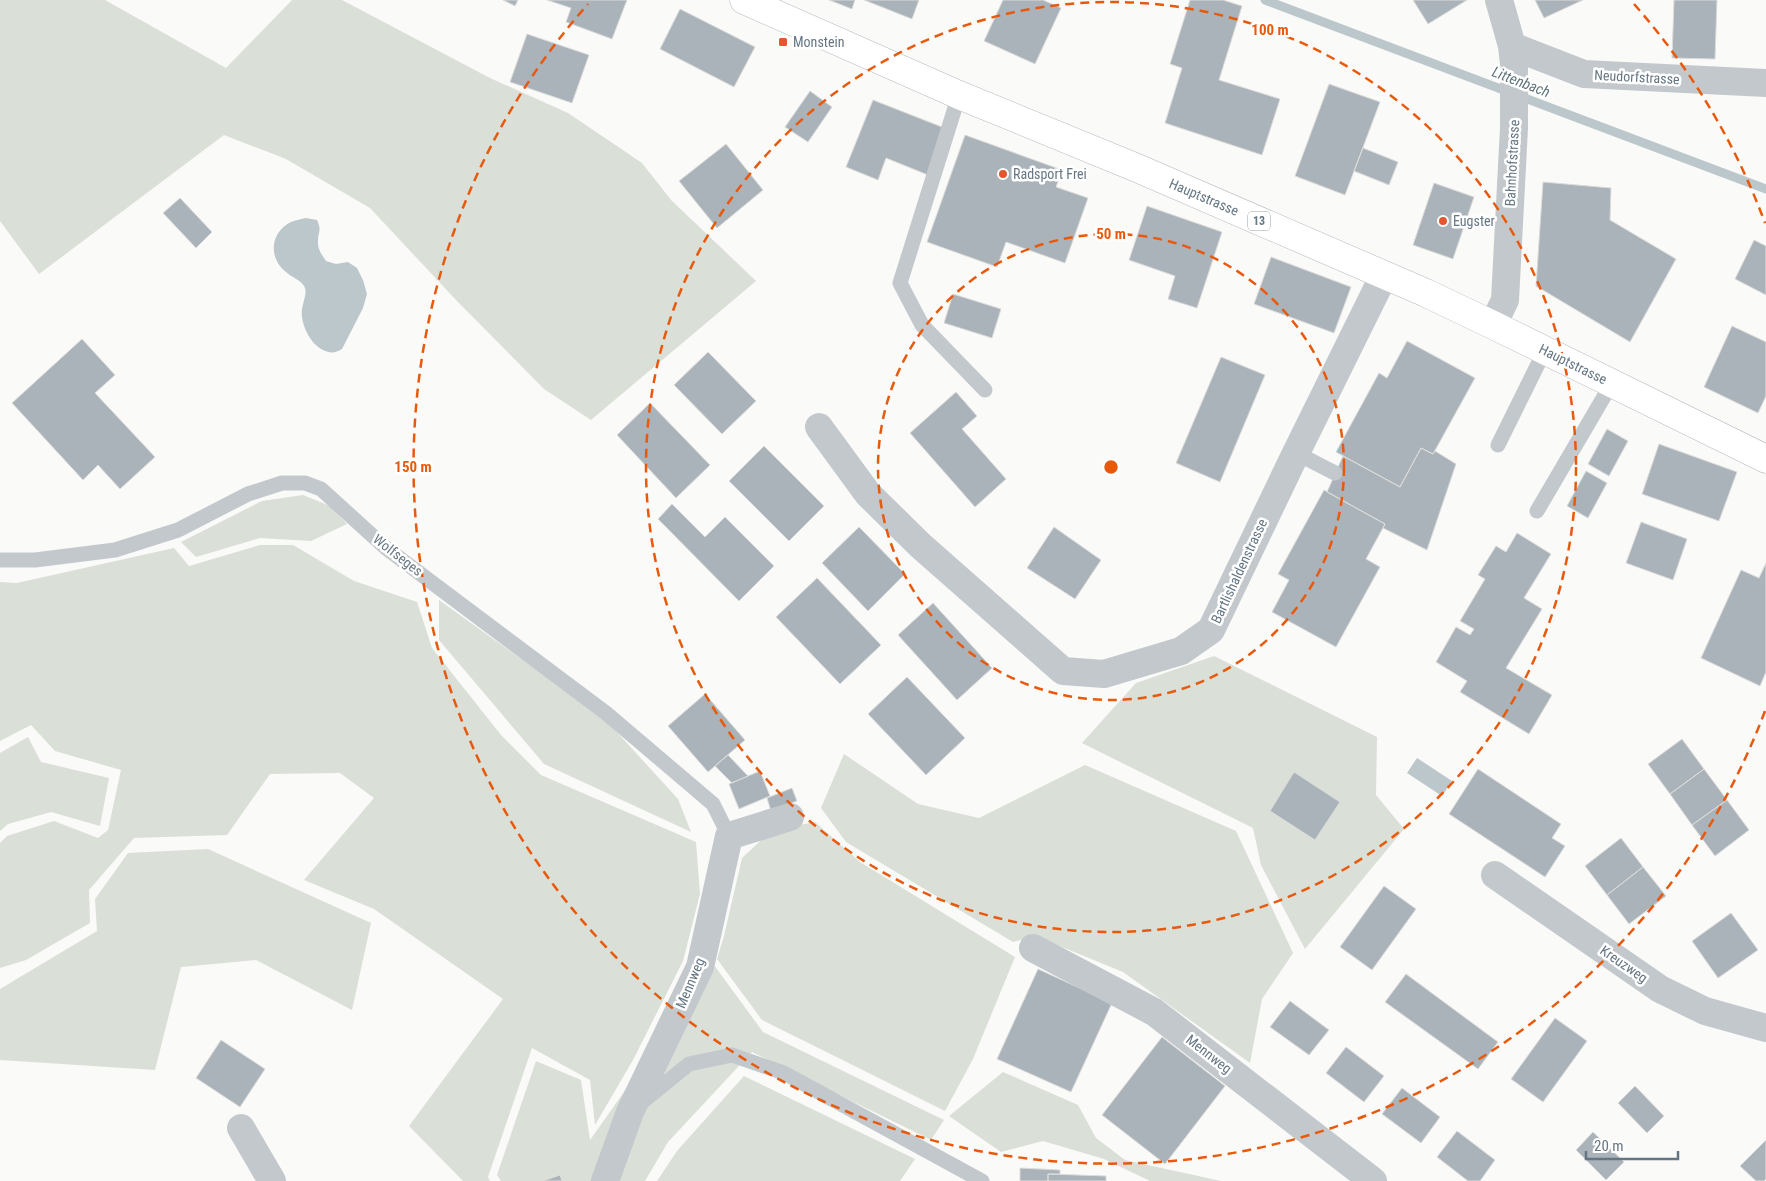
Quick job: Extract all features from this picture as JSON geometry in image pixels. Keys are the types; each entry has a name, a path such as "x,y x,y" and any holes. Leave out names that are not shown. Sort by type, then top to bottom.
{"main road":[{"name":"Hauptstrasse","path":"744,0 959,95 1137,168 1384,275 1545,350 1766,459"}],"street":[{"name":"Bahnhofstrasse","path":"1493,325 1504,300 1514,128 1513,55 1499,0"},
{"name":"Neudorfstrasse","path":"1513,55 1584,74 1766,83"},
{"name":"Bartlishaldenstrasse","path":"819,427 868,494 921,546 1063,671 1104,674 1181,650 1211,630 1384,275"},
{"path":"729,836 790,817"},
{"name":"Mennweg","path":"605,1181 630,1112 700,967 729,836"},
{"name":"Kreuzweg","path":"1495,875 1660,989 1705,1011 1766,1028"},
{"name":"Mennweg","path":"1033,948 1154,1012 1373,1181"},
{"path":"242,1128 272,1181"}],"lane":[{"path":"959,95 900,283 922,325 985,390"},
{"path":"1498,445 1545,350"},
{"path":"1536,511 1612,383"},
{"path":"1296,453 1335,473"},
{"name":"Wolfseges","path":"0,560 34,560 115,550 178,530 248,494 282,483 305,483 321,490 386,548 606,713 713,804 729,836"},
{"path":"630,1112 689,1064 732,1055 784,1073 982,1181"}],"shaded area":[{"path":"0,0 105,0 226,68 292,0 342,0 490,78 568,113 642,163 671,200 756,281 591,420 544,389 456,300 370,208 286,159 224,135 39,274 0,221"},
{"path":"306,218 317,220 320,229 318,247 326,261 336,264 348,262 357,268 367,294 363,308 342,349 339,351 329,352 321,349 309,337 302,320 304,286 280,266 274,253 275,239 284,226"},
{"path":"303,495 330,506 347,524 311,541 260,538 196,557 181,542 262,501"},
{"path":"260,545 293,545 354,581 417,602 432,648 501,735 541,775 696,842 700,894 683,961 633,1060 595,1125 590,1080 532,1048 488,1177 490,1181 463,1181 409,1126 503,999 374,909 304,880 374,798 340,773 270,774 227,835 134,838 89,890 90,923 26,960 0,968 0,843 7,836 54,821 98,838 108,830 121,770 55,751 31,725 0,741 0,582 17,583 174,548 189,566"},
{"path":"439,600 605,719 678,799 691,832 544,764 439,640"},
{"path":"1214,656 1377,737 1376,795 1404,829 1305,949 1261,865 1253,828 1082,743 1136,683"},
{"path":"28,737 41,762 109,778 100,826 51,812 8,824 0,831 0,753"},
{"path":"844,754 918,804 979,818 1085,765 1236,831 1293,953 1262,999 1250,1063 1123,972 1035,936 1013,942 846,842 821,808"},
{"path":"1417,758 1452,781 1442,796 1407,773"},
{"path":"815,822 860,862 1015,957 973,1059 945,1111 762,1020 717,959 742,858 772,830"},
{"path":"208,849 371,923 352,1010 256,960 181,967 155,1070 0,1060 0,989 97,931 95,899 128,853"},
{"path":"714,965 763,1032 944,1120 931,1140 752,1052 668,1142 645,1181 501,1181 497,1175 536,1061 581,1080 590,1140"},
{"path":"1003,1072 1078,1105 1096,1138 1125,1160 1221,1181 1150,1181 1104,1159 1043,1141 1001,1152 949,1116"},
{"path":"744,1076 915,1159 900,1181 657,1181 677,1151"}],"building":[{"path":"503,0 518,0 515,6"},
{"path":"547,0 627,0 612,39 566,22 571,8"},
{"path":"829,0 855,0 852,9"},
{"path":"864,0 919,0 912,19"},
{"path":"1003,0 1043,0 1061,8 1035,64 984,41"},
{"path":"1190,0 1223,0 1242,6 1219,80 1280,99 1262,155 1165,123 1182,68 1170,64"},
{"path":"1413,0 1467,0 1428,24"},
{"path":"1535,0 1583,0 1544,18"},
{"path":"1674,0 1717,0 1715,59 1672,58"},
{"path":"680,9 755,47 734,87 660,49"},
{"path":"527,34 589,55 572,103 510,82"},
{"path":"1329,84 1380,102 1345,195 1295,176"},
{"path":"810,91 832,107 808,142 785,127"},
{"path":"873,100 947,129 928,175 886,158 878,180 846,167"},
{"path":"965,135 1062,170 1056,187 1088,198 1065,263 1006,242 997,267 927,242"},
{"path":"726,144 763,190 717,228 679,181"},
{"path":"1363,148 1398,162 1389,185 1354,171"},
{"path":"1543,182 1611,188 1610,220 1676,259 1630,342 1536,286"},
{"name":"Eugster","path":"1434,183 1474,197 1453,259 1413,245"},
{"path":"180,198 212,232 196,248 163,213"},
{"path":"1147,206 1222,232 1197,308 1168,299 1175,276 1129,260"},
{"path":"1754,240 1766,246 1766,295 1735,279"},
{"path":"1271,257 1351,287 1334,333 1254,304"},
{"path":"953,294 1001,309 992,338 944,323"},
{"path":"1732,326 1766,342 1766,396 1758,413 1704,387"},
{"path":"82,339 115,375 95,393 155,457 120,489 98,465 83,480 12,403"},
{"path":"1407,341 1475,378 1433,454 1421,448 1400,487 1336,452 1379,373 1387,378"},
{"path":"708,352 756,401 722,434 674,385"},
{"path":"1221,357 1265,375 1220,482 1176,463"},
{"path":"956,392 977,416 962,429 1006,479 975,507 910,433"},
{"path":"650,403 710,465 676,498 617,435"},
{"path":"1607,429 1628,441 1609,476 1588,464"},
{"path":"1659,444 1737,472 1719,521 1642,494"},
{"path":"764,446 824,506 789,541 729,481"},
{"path":"1421,448 1433,454 1435,451 1456,464 1427,550 1383,528 1385,524 1327,492 1343,456 1400,487"},
{"path":"1586,471 1607,483 1588,518 1567,506"},
{"path":"1324,490 1385,524 1366,559 1380,567 1336,647 1272,612 1289,580 1278,574"},
{"path":"672,504 705,537 725,517 774,566 739,601 658,519"},
{"path":"1641,522 1687,539 1673,580 1626,563"},
{"path":"859,527 905,574 868,611 822,563"},
{"path":"1054,527 1101,560 1075,599 1027,568"},
{"path":"1517,533 1551,554 1524,598 1542,609 1506,668 1552,695 1529,734 1460,692 1467,681 1436,662 1456,627 1470,635 1474,629 1460,621 1485,579 1478,575 1496,546 1506,552"},
{"path":"1766,563 1766,672 1760,686 1701,658 1741,570 1759,578"},
{"path":"817,578 881,645 840,684 776,617"},
{"path":"933,603 992,668 957,700 898,635"},
{"path":"907,677 965,738 926,775 868,714"},
{"path":"705,694 745,740 708,772 668,726"},
{"path":"1682,739 1704,769 1670,794 1648,764"},
{"path":"728,755 748,776 732,783 715,766"},
{"path":"1478,769 1561,824 1552,838 1565,846 1545,877 1449,814"},
{"path":"1704,769 1727,800 1692,825 1670,794"},
{"path":"760,771 770,796 739,809 729,784"},
{"path":"1294,772 1340,802 1315,840 1270,811"},
{"path":"792,788 797,801 771,811 767,798"},
{"path":"1727,800 1749,830 1715,856 1692,825"},
{"path":"1621,838 1643,867 1607,895 1585,866"},
{"path":"1643,867 1666,896 1629,924 1607,895"},
{"path":"1384,886 1416,909 1372,970 1340,947"},
{"path":"1731,913 1758,950 1718,978 1692,941"},
{"path":"1038,969 1112,1003 1071,1092 997,1059"},
{"path":"1406,974 1498,1042 1478,1069 1385,1002"},
{"path":"1290,1001 1329,1030 1309,1055 1270,1027"},
{"path":"1555,1018 1587,1041 1543,1102 1511,1079"},
{"path":"1162,1037 1225,1086 1165,1164 1102,1115"},
{"path":"221,1040 265,1069 240,1107 196,1078"},
{"path":"1346,1047 1384,1076 1364,1102 1326,1073"},
{"path":"1635,1086 1664,1116 1647,1133 1618,1103"},
{"path":"1402,1088 1440,1117 1421,1143 1382,1114"},
{"path":"1457,1131 1495,1160 1480,1181 1468,1181 1437,1157"},
{"path":"1593,1132 1624,1162 1606,1180 1576,1150"},
{"path":"1766,1140 1766,1179 1764,1181 1756,1181 1740,1166"},
{"path":"1020,1168 1060,1170 1060,1174 1048,1174 1048,1181 1020,1181"},
{"path":"1048,1174 1106,1176 1106,1181 1048,1181"},
{"path":"560,1175 562,1181 543,1181"}],"waterway":[{"name":"Littenbach","path":"1265,0 1766,189"}],"place":[{"name":"Monstein","path":"783,42"},
{"name":"Radsport Frei","path":"1003,174"},
{"name":"Eugster","path":"1443,221"}]}
